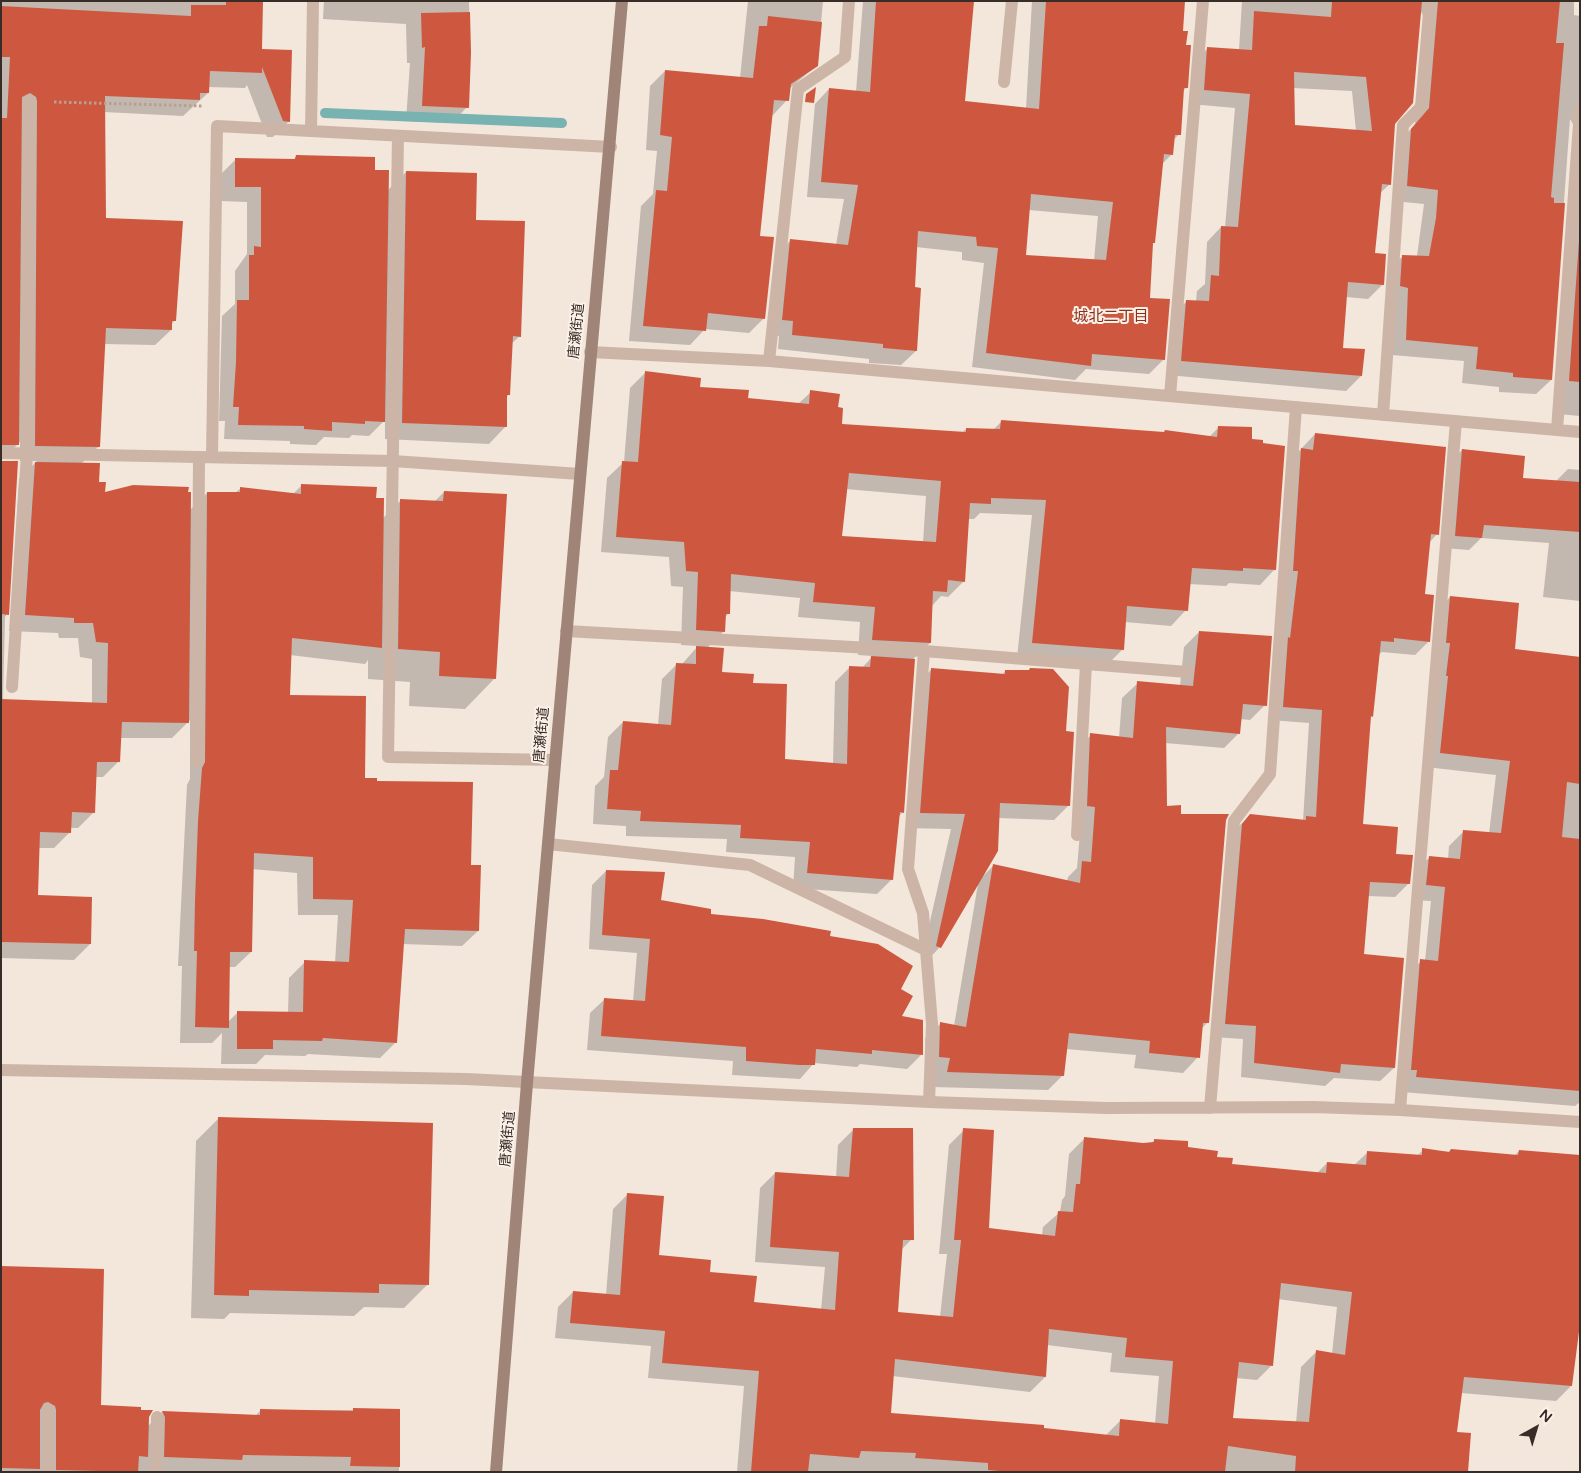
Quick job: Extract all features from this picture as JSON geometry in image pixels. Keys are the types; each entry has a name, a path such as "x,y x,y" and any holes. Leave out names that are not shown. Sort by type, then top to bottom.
{"street":[{"path":"311,131 313,1"},
{"name":"唐瀬街道","path":"496,1472 527,1083 590,352 611,148 622,1"},
{"path":"769,361 798,89 845,57 849,1"},
{"path":"1004,82 1012,1"},
{"path":"1170,396 1203,1"},
{"path":"1383,415 1403,125 1420,107 1430,1"},
{"path":"12,687 27,454 29,101"},
{"path":"1557,430 1580,110"},
{"path":"197,762 217,126 611,148"},
{"path":"398,136 388,757 555,760"},
{"path":"590,352 769,361 1580,432"},
{"path":"1210,1108 1234,821 1270,774 1296,407"},
{"path":"1400,1110 1456,421"},
{"path":"1,453 393,461 580,474"},
{"path":"566,632 924,651 1187,672"},
{"path":"924,651 908,869 923,912 932,1024 929,1102"},
{"path":"1076,835 1086,664"},
{"path":"548,844 750,865 926,950"},
{"path":"1,1070 466,1079 929,1102 1106,1108 1400,1110 1580,1122"},
{"path":"48,1410 48,1472"},
{"path":"156,1472 157,1417"}],"path":[{"path":"29,101 205,106 217,126"}],"building":[{"path":"226,1 263,1 262,49 292,50 290,122 283,121 262,67 262,73 210,71 209,93 200,93 200,100 105,96 106,218 183,221 176,321 172,321 172,330 106,328 100,447 35,446 37,101 36,97 30,93 22,97 19,445 1,445 1,118 7,118 10,57 1,57 1,6 191,16 191,5 226,5"},
{"path":"876,1 974,1 965,101 1039,109 1046,1 1185,1 1183,31 1188,31 1186,45 1191,45 1188,88 1184,88 1181,135 1175,135 1173,155 1164,154 1155,243 1153,243 1150,298 1170,299 1165,360 1092,354 1091,366 986,353 998,248 977,246 976,237 918,231 915,287 921,288 917,351 883,348 883,344 792,335 793,321 782,320 790,239 848,245 858,185 821,182 829,88 870,92","holes":["1031,194 1113,202 1106,260 1026,255"]},
{"path":"1332,1 1422,1 1413,103 1395,124 1391,185 1382,184 1375,253 1386,254 1384,285 1348,282 1343,348 1365,349 1362,376 1181,361 1186,300 1209,301 1211,275 1219,276 1221,226 1238,227 1250,94 1204,90 1207,47 1252,50 1254,11 1331,17","holes":["1294,72 1366,77 1372,131 1295,125"]},
{"path":"1438,1 1560,1 1556,43 1564,43 1551,197 1554,198 1554,203 1565,203 1552,380 1513,377 1513,373 1476,369 1478,347 1406,340 1408,288 1400,286 1402,255 1429,256 1436,218 1438,190 1407,186 1411,129 1429,108"},
{"path":"470,12 469,108 422,106 425,47 422,48 421,13"},
{"path":"768,16 822,22 818,66 791,84 789,101 774,100 760,236 774,237 765,319 708,313 706,331 643,326 656,190 667,191 672,137 660,135 665,70 753,78 759,26 767,26"},
{"path":"816,87 814,103 805,102 806,94"},
{"path":"296,155 375,157 375,170 389,170 385,422 365,421 365,424 332,422 332,431 304,429 304,426 238,425 239,407 233,407 237,300 249,300 249,255 254,255 254,246 261,247 261,187 235,187 235,158 295,159"},
{"path":"406,171 477,173 476,220 525,221 521,337 513,336 510,395 507,395 507,427 402,423"},
{"path":"1580,227 1580,382 1569,381"},
{"path":"645,371 701,378 700,387 749,390 748,398 809,404 810,390 840,394 838,407 843,408 842,424 966,432 966,428 1000,429 1001,420 1164,432 1165,430 1217,437 1218,426 1252,427 1252,439 1263,440 1263,443 1285,446 1276,570 1243,568 1243,571 1192,568 1188,611 1127,606 1124,650 1032,643 1046,500 991,498 991,504 970,503 965,582 948,580 947,592 933,591 931,643 872,640 875,607 813,602 815,583 731,574 730,614 726,614 725,632 696,630 698,572 686,571 684,542 616,537 622,461 638,462","holes":["849,473 941,481 936,542 842,536"]},
{"path":"1315,433 1446,447 1439,535 1431,534 1425,594 1434,595 1430,642 1394,638 1394,642 1381,641 1373,717 1371,716 1363,824 1398,827 1396,854 1413,855 1410,884 1370,882 1364,954 1404,958 1395,1068 1341,1064 1340,1073 1254,1063 1256,1026 1225,1024 1242,824 1250,814 1306,820 1306,816 1316,817 1322,710 1283,707 1288,637 1290,638 1298,571 1293,571 1301,448 1313,450"},
{"path":"1462,449 1525,456 1523,478 1580,482 1580,532 1484,525 1482,538 1455,536"},
{"path":"1,461 18,461 9,615 1,614"},
{"path":"35,462 100,463 99,482 106,482 105,492 133,485 189,487 188,492 191,492 189,723 122,722 120,762 97,762 95,813 72,812 71,833 40,832 38,895 92,897 91,944 1,942 1,699 107,703 108,643 96,642 93,623 74,623 74,618 25,615"},
{"path":"301,484 377,487 376,498 384,498 382,648 292,638 290,695 366,696 365,778 377,778 377,781 473,782 471,865 481,865 479,931 405,929 397,1043 323,1038 322,1041 273,1040 273,1049 237,1049 237,1011 303,1012 304,960 349,962 353,900 313,899 313,857 254,853 252,952 230,952 229,1028 195,1027 197,951 194,951 198,821 202,768 205,762 207,492 240,492 240,487 301,494"},
{"path":"444,491 507,494 496,679 439,676 440,652 398,649 400,499 443,501"},
{"path":"1450,596 1519,603 1515,649 1580,657 1580,784 1567,782 1562,837 1580,839 1580,1091 1416,1077 1417,1070 1411,1070 1420,959 1438,961 1445,887 1426,885 1429,856 1460,859 1463,830 1501,833 1510,761 1440,753 1448,676 1446,676 1450,643 1446,643"},
{"path":"1199,631 1272,636 1267,706 1243,704 1240,734 1166,727 1167,806 1181,805 1181,814 1229,814 1226,820 1209,1023 1203,1023 1200,1058 1149,1053 1150,1041 1069,1033 1064,1076 947,1072 950,1058 939,1057 940,1022 966,1027 993,864 1080,883 1082,861 1091,862 1095,807 1087,806 1090,733 1133,738 1137,681 1193,686"},
{"path":"696,646 724,648 722,672 754,674 753,683 787,684 785,759 847,764 849,666 870,667 871,656 915,659 904,813 900,812 893,880 807,873 810,842 740,838 741,825 640,821 641,811 607,809 610,770 618,770 623,721 671,725 676,663 696,664"},
{"path":"931,668 1005,674 1005,670 1053,669 1069,687 1066,731 1074,732 1070,806 1000,803 998,851 941,948 936,946 965,814 920,813"},
{"path":"606,870 665,872 661,900 711,909 711,914 763,919 831,931 830,936 878,944 913,966 901,989 913,996 902,1016 923,1020 923,1055 872,1050 872,1054 816,1049 815,1065 799,1065 746,1061 746,1047 601,1036 604,998 645,1001 650,939 602,935"},
{"path":"218,1117 433,1123 429,1285 379,1284 379,1293 249,1290 249,1296 214,1295"},
{"path":"853,1128 913,1128 914,1240 903,1240 898,1312 953,1317 961,1240 954,1240 963,1128 994,1130 989,1228 1055,1236 1058,1211 1073,1212 1076,1184 1080,1184 1084,1137 1143,1143 1154,1142 1154,1139 1188,1141 1188,1147 1218,1151 1217,1157 1233,1158 1232,1164 1326,1173 1327,1162 1366,1165 1367,1151 1422,1155 1422,1148 1449,1152 1451,1149 1518,1155 1519,1150 1580,1155 1580,1324 1572,1386 1464,1377 1457,1432 1471,1433 1468,1472 1295,1472 1296,1456 1228,1446 1225,1472 1009,1472 988,1470 988,1463 915,1458 916,1453 861,1451 859,1458 810,1454 808,1472 751,1472 759,1371 662,1363 665,1331 570,1323 573,1291 620,1295 627,1193 664,1196 659,1255 711,1260 710,1272 757,1276 754,1302 835,1310 839,1252 770,1247 775,1172 849,1177","holes":["1281,1283 1352,1292 1345,1355 1316,1350 1309,1422 1233,1418 1239,1362 1273,1366","1049,1329 1127,1338 1125,1357 1173,1361 1168,1424 1120,1419 1119,1436 1044,1428 1044,1425 891,1413 895,1359 1046,1377"]},
{"path":"1,1266 104,1269 101,1405 141,1407 141,1410 153,1410 149,1417 148,1457 139,1456 138,1472 56,1470 56,1410 55,1406 48,1402 44,1403 40,1410 40,1469 1,1468"},
{"path":"353,1408 400,1409 400,1467 350,1466 351,1457 243,1455 242,1460 164,1457 165,1417 162,1411 260,1415 260,1409 353,1411"}],"waterway":[{"path":"325,113 562,123"}],"district":[{"name":"城北二丁目","path":"1111,317"}]}
